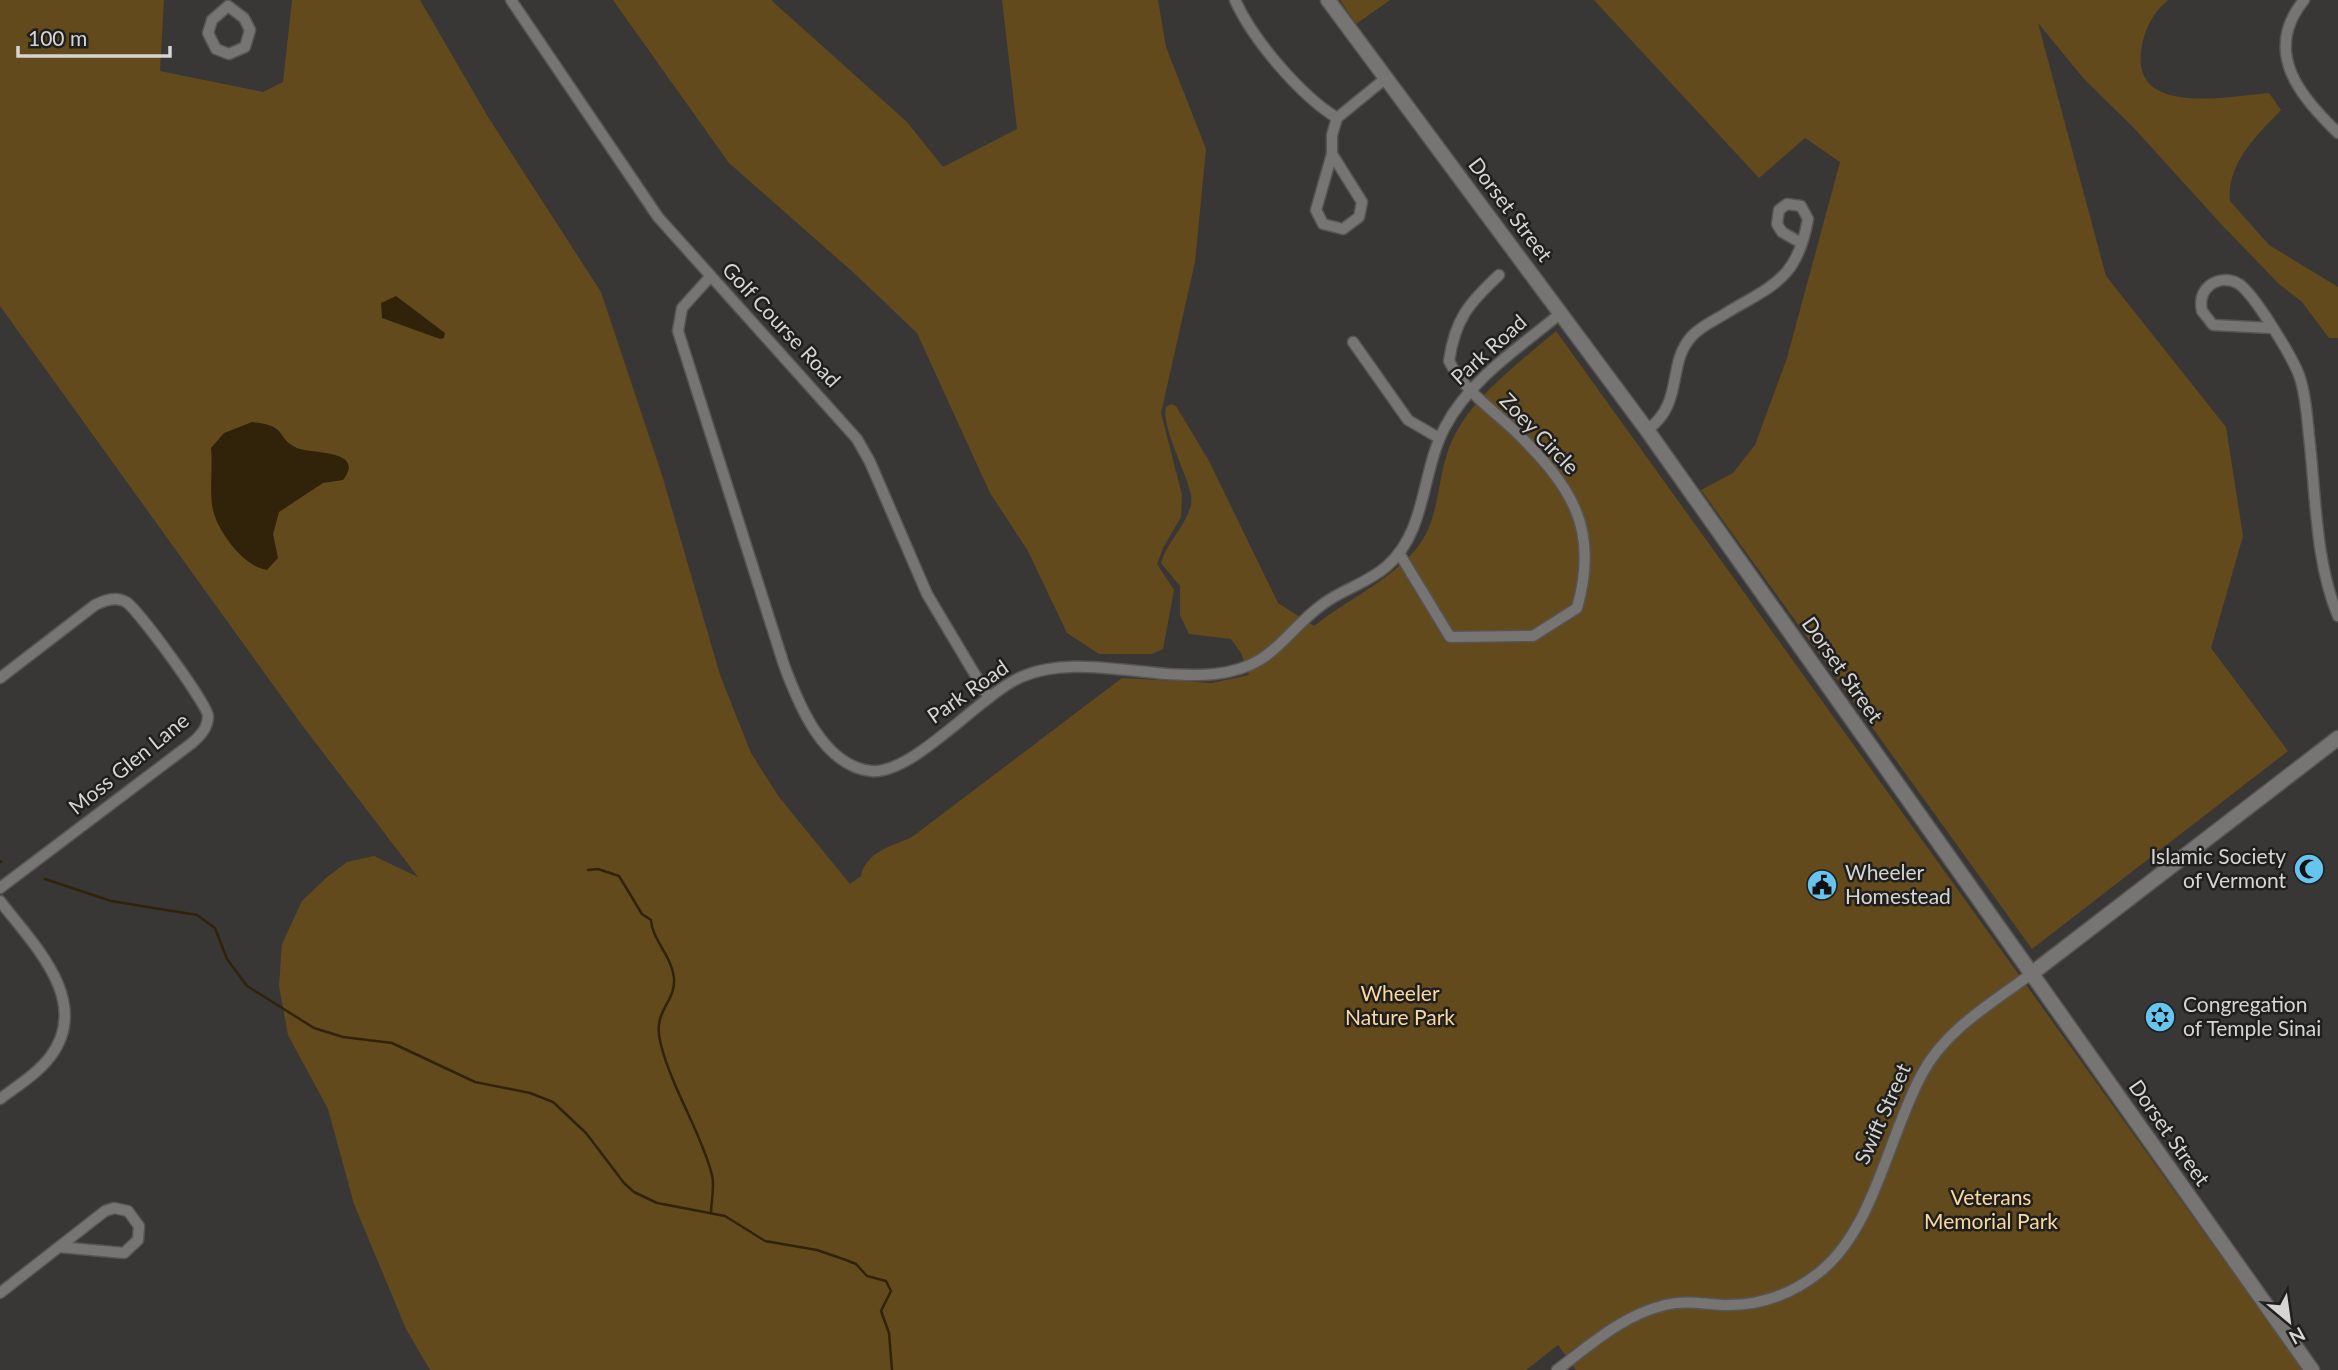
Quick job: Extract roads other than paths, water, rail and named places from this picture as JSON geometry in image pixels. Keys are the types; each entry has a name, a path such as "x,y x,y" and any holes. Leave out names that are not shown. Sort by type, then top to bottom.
{"street":[{"name":"Golf Course Road","path":"510,0 640,192 710,277 832,408 857,439 870,462 932,604 989,698"},
{"path":"1235,0 1291,80 1318,106 1337,118"},
{"name":"Dorset Street","path":"1328,0 1647,430 2312,1370"},
{"path":"2304,0 2287,34 2289,66 2302,95 2338,133"},
{"path":"228,3 247,22 250,35 245,47 229,54 216,50 208,33 212,20 228,3"},
{"path":"1332,154 1362,202 1359,217 1343,229 1327,227 1316,210 1332,154 1332,135 1337,118 1385,78"},
{"path":"1647,430 1667,412 1688,340 1700,329 1783,279 1793,266 1801,243"},
{"path":"1469,391 1449,360 1452,338 1466,306 1499,275"},
{"name":"Park Road","path":"710,277 682,308 677,323 680,339 784,665 796,696 819,735 855,766 873,771 888,770 912,757 989,698 1020,678 1055,669 1204,675 1241,668 1272,653 1324,603 1373,577 1399,553 1414,526 1439,438 1469,391 1561,313"},
{"path":"2271,328 2213,325 2202,311 2203,293 2217,281 2235,282 2245,290 2290,355 2301,381 2325,576 2338,616"},
{"path":"1353,342 1408,419 1439,438"},
{"name":"Zoey Circle","path":"1399,553 1450,637 1533,636 1577,608 1583,585 1582,521 1565,487 1516,432 1469,391"},
{"name":"Moss Glen Lane","path":"0,678 95,605 105,600 122,600 137,613 192,687 204,704 208,718 205,730 192,743 0,888"},
{"name":"Swift Street","path":"1557,1370 1608,1332 1642,1312 1679,1303 1735,1305 1763,1301 1789,1292 1824,1269 1842,1248 1861,1217 1906,1107 1934,1054 1962,1027 2338,738"},
{"path":"0,901 51,968 60,986 64,1009 62,1031 55,1050 41,1066 0,1099"},
{"path":"0,1293 59,1247 110,1209 128,1211 139,1226 138,1240 124,1253 59,1247"}],"waterway":[{"path":"588,870 598,869 619,876 642,914 651,920 655,934 670,962 674,987 661,1015 659,1033 666,1062 712,1175 711,1213"},
{"path":"45,879 111,901 197,915 215,928 227,959 247,986 314,1028 343,1037 392,1043 475,1082 530,1093 553,1102 586,1133 634,1192 657,1203 725,1216 765,1241 817,1250 856,1264 867,1276 886,1281 891,1291 881,1311 889,1333 892,1370"}],"place":[{"name":"Islamic Society of Vermont","path":"2309,869"},
{"name":"Wheeler Homestead","path":"1822,885"},
{"name":"Congregation of Temple Sinai","path":"2160,1017"}],"park label":[{"name":"Wheeler Nature Park","path":"1400,1006"},
{"name":"Veterans Memorial Park","path":"1991,1210"}]}
